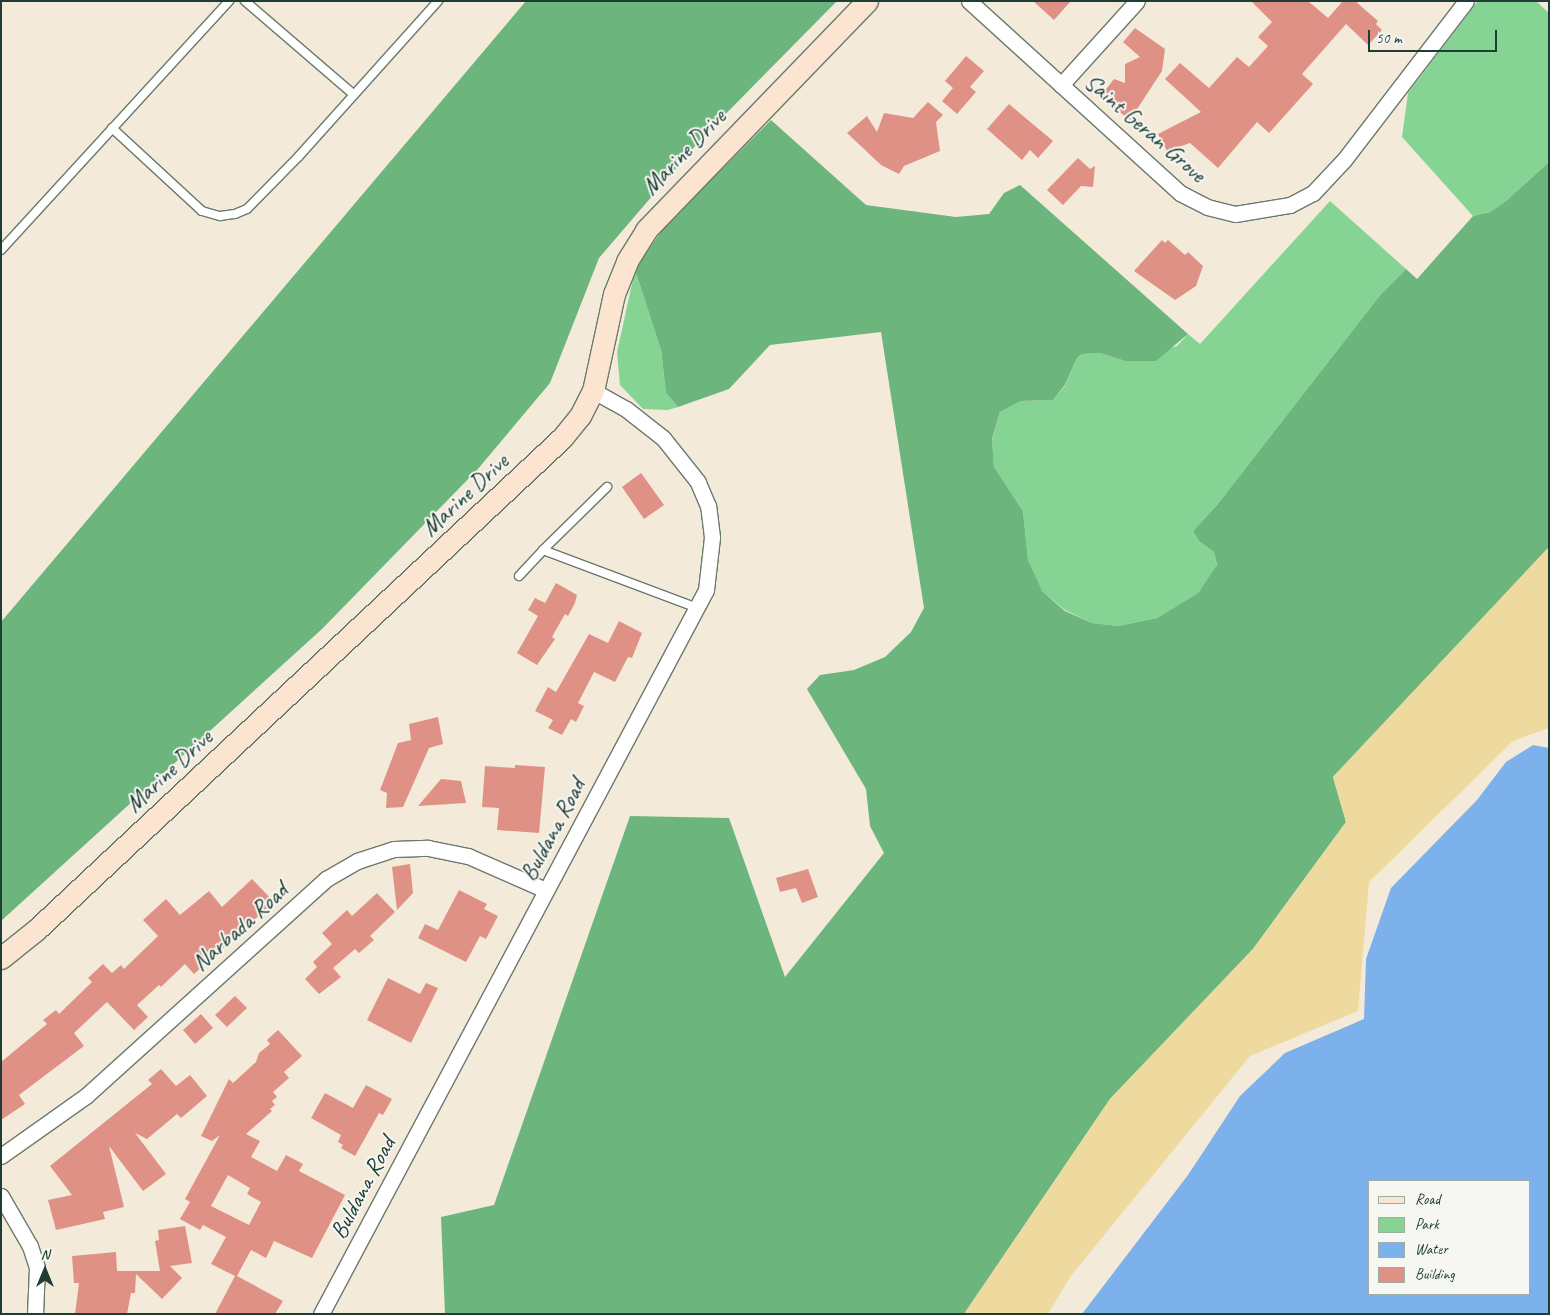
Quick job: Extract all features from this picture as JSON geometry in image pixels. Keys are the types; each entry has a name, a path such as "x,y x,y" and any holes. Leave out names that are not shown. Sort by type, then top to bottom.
{"street":[{"name":"Marine Drive","path":"1,958 36,930 531,469 580,416 593,391 614,294 627,261 646,230 867,1"},
{"name":"Saint Geran Grove","path":"969,1 1180,193 1207,207 1235,214 1268,211 1290,206 1313,193 1344,160 1466,1"},
{"path":"1061,85 1137,1"},
{"name":"Buldana Road","path":"321,1314 697,608 711,568 712,537 708,506 698,482 663,438 626,409 593,391"},
{"name":"Narbada Road","path":"1,1156 87,1095 326,879 357,860 394,849 428,848 468,856 546,890"},
{"path":"1,1196 30,1246 37,1268 35,1314"}],"lane":[{"path":"1,250 229,1"},
{"path":"246,1 353,94"},
{"path":"112,128 202,211 220,216 247,209 438,1"},
{"path":"519,576 606,487"},
{"path":"543,550 697,608"}],"green space":[{"path":"526,1 837,1 701,139 599,258 550,383 477,470 322,629 1,921 1,622"},
{"path":"1478,1 1536,1 1549,13 1549,162 1506,201 1490,212 1473,216 1402,137 1408,93"},
{"path":"771,120 866,205 956,217 989,214 1004,193 1020,185 1188,334 1156,361 1125,361 1100,353 1082,354 1077,358 1065,385 1053,400 1021,401 1000,412 992,439 994,467 1023,511 1028,560 1042,591 1065,611 1092,623 1118,626 1157,618 1198,593 1217,565 1214,552 1199,541 1193,531 1217,505 1381,294 1406,269 1417,279 1473,216 1490,212 1506,201 1549,162 1549,547 1333,777 1346,822 1253,949 1110,1099 964,1314 445,1314 441,1217 494,1205 630,816 729,818 785,977 884,853 870,826 866,789 807,689 820,675 854,670 885,657 911,632 924,608 881,332 770,345 729,389 678,407 666,393 661,350 635,270 664,227"},
{"path":"1330,201 1406,269 1381,294 1217,505 1193,531 1199,541 1214,552 1217,566 1198,593 1157,618 1118,626 1092,623 1065,610 1042,591 1034,579 1028,560 1023,511 994,467 992,440 1000,412 1021,401 1053,400 1065,386 1077,358 1082,354 1100,353 1125,361 1177,346 1188,334 1200,344"},
{"path":"635,270 661,350 666,393 678,407 668,410 643,409 620,385 617,352"}],"sand":[{"path":"1549,547 1549,728 1513,741 1369,882 1358,1011 1250,1056 1070,1277 1048,1314 964,1314 1110,1099 1253,949 1346,822 1333,777"}],"water":[{"path":"1533,745 1549,748 1549,1314 1082,1314 1188,1175 1240,1096 1285,1053 1364,1019 1366,959 1391,888 1477,800 1506,762"}],"building":[{"path":"1033,1 1071,1 1054,20"},
{"path":"1251,1 1308,1 1328,18 1343,1 1355,1 1378,21 1376,24 1382,30 1368,45 1346,24 1302,74 1313,84 1269,133 1257,122 1218,168 1190,143 1167,151 1158,134 1201,112 1165,79 1180,63 1209,88 1237,57 1249,67 1268,46 1258,37 1272,22"},
{"path":"1135,28 1165,49 1162,71 1130,120 1100,97 1114,79 1125,83 1125,64 1140,57 1123,42"},
{"path":"966,56 984,71 970,87 976,92 957,114 942,101 953,88 945,81"},
{"path":"928,102 943,115 936,122 940,151 904,166 899,174 881,165 847,133 867,116 877,132 884,113 913,118"},
{"path":"1009,104 1053,141 1038,158 1030,150 1022,160 987,129"},
{"path":"1078,158 1090,169 1095,166 1093,187 1081,186 1063,205 1047,190"},
{"path":"1162,240 1165,243 1168,240 1185,255 1188,252 1203,266 1196,286 1175,300 1134,271"},
{"path":"641,473 664,505 644,519 622,487"},
{"path":"556,583 577,595 568,616 565,614 552,637 555,639 537,665 517,653 538,616 528,610 535,598 545,603"},
{"path":"619,621 642,633 632,658 628,657 615,682 594,672 578,703 584,706 576,722 571,719 562,735 548,728 553,720 535,711 548,687 556,692 589,634 608,643"},
{"path":"438,717 443,744 429,748 403,807 386,808 387,793 380,790 398,743 411,740 409,724"},
{"path":"515,765 545,767 539,833 497,830 499,808 482,807 485,766 515,768"},
{"path":"441,779 461,781 466,803 418,806"},
{"path":"410,864 413,893 397,910 392,867"},
{"path":"808,869 818,897 802,903 796,888 780,892 776,878"},
{"path":"252,879 274,902 194,974 185,964 161,987 159,985 137,1005 148,1017 134,1030 107,1002 74,1033 84,1046 19,1095 25,1104 1,1120 1,1062 47,1024 43,1020 56,1010 59,1014 92,982 88,978 103,964 112,973 121,965 124,969 158,936 143,920 166,899 180,915 209,891 222,907"},
{"path":"459,890 487,904 484,909 498,916 486,939 480,936 466,962 418,938 425,924 438,930"},
{"path":"377,893 395,912 370,936 374,940 359,953 355,949 333,968 341,977 319,994 305,979 317,967 313,962 332,944 322,933 347,910 352,916"},
{"path":"388,978 420,994 426,983 438,988 411,1043 367,1020"},
{"path":"235,996 247,1008 227,1027 215,1015"},
{"path":"201,1014 213,1028 195,1044 183,1030"},
{"path":"278,1030 302,1056 284,1072 289,1078 273,1092 277,1097 272,1101 275,1105 270,1109 272,1111 246,1134 260,1141 251,1157 277,1171 286,1155 303,1164 299,1171 345,1195 312,1258 274,1241 266,1258 251,1250 237,1276 283,1301 275,1314 215,1314 235,1276 211,1264 226,1237 203,1225 200,1230 180,1219 190,1202 185,1199 220,1135 212,1141 201,1136 229,1079 233,1083 256,1062 259,1053 270,1044 267,1040","holes":["228,1175 250,1188 247,1194 261,1202 249,1225 211,1206"]},
{"path":"161,1069 176,1086 190,1075 207,1096 181,1118 177,1114 147,1139 135,1133 166,1174 143,1191 109,1146 124,1207 103,1212 105,1219 56,1230 48,1200 72,1195 50,1166 152,1084 148,1080"},
{"path":"366,1085 392,1099 383,1115 379,1113 355,1156 341,1148 343,1145 338,1142 341,1135 311,1118 325,1093 353,1108"},
{"path":"185,1226 192,1263 170,1266 182,1278 162,1299 136,1274 135,1293 131,1293 127,1314 75,1314 79,1283 74,1283 72,1256 116,1252 117,1271 160,1271 155,1241 159,1240 158,1230"}]}
